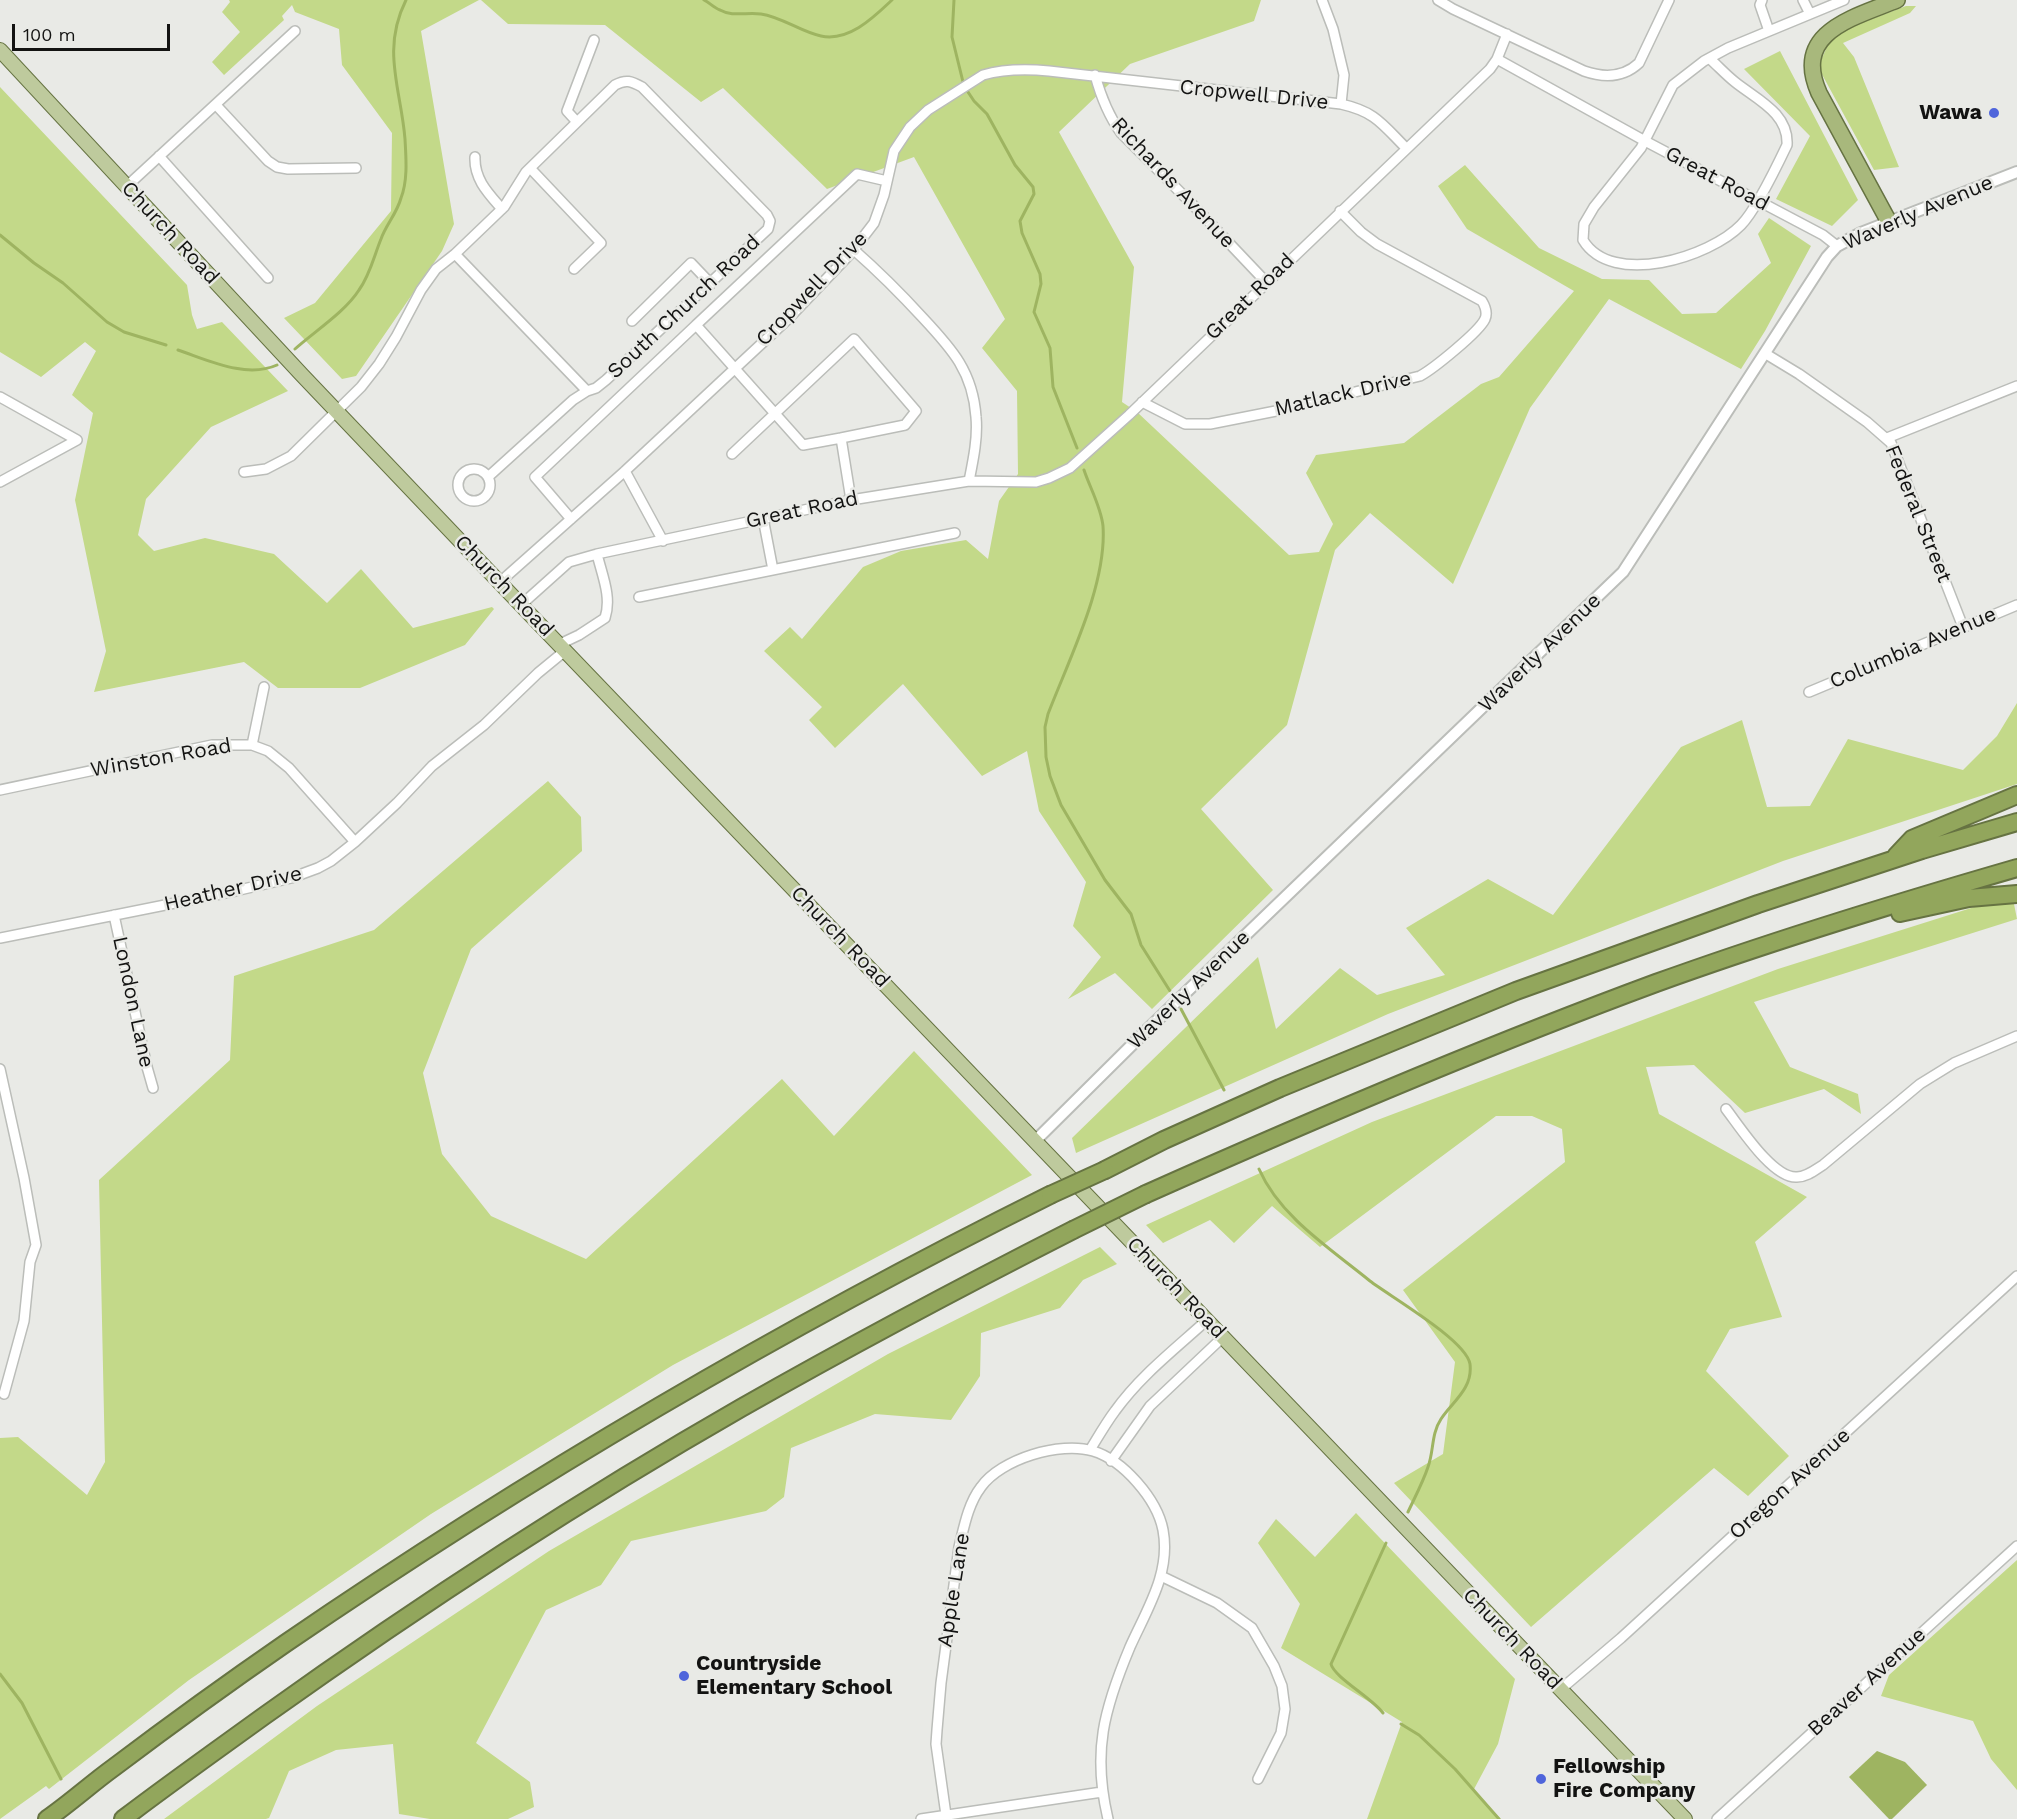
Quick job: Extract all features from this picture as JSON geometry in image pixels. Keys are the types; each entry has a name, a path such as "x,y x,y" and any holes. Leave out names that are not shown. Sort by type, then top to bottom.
{"highway":[{"path":"1889,222 1819,93 1812,78 1811,63 1814,50 1830,30 1897,0"},
{"path":"1894,858 1911,839 2017,795"},
{"path":"47,1819 110,1770 260,1661 510,1495 624,1426 788,1332 933,1253 1164,1140 1280,1088 1476,1006 1717,918 1894,858 2017,822"},
{"path":"123,1819 356,1651 493,1560 634,1472 849,1347 1073,1230 1146,1194 1351,1103 1530,1031 1659,982 1811,930 2017,868"},
{"path":"1811,930 1969,898 2017,894"}],"main road":[{"name":"Church Road","path":"0,50 302,375 521,605 1685,1819"}],"street":[{"path":"1322,0 1333,29 1344,75 1341,104"},
{"path":"1438,0 1596,75 1620,75 1631,71 1639,63 1669,0"},
{"path":"1762,0 1760,5 1769,31"},
{"path":"1803,0 1810,14"},
{"path":"1710,59 1734,82 1771,109 1783,123 1788,138 1787,145 1745,220 1731,234 1713,245 1674,260 1638,266 1611,261 1595,254 1583,240 1584,224 1594,207 1645,141 1673,85 1710,59 1728,48 1844,0"},
{"path":"127,186 295,32"},
{"path":"1497,59 1507,34"},
{"path":"577,122 567,111 594,40"},
{"name":"Great Road","path":"521,605 569,562 597,554 851,500 969,481 1036,482 1061,473 1083,458 1142,402 1490,69 1497,59 1645,141 1823,235 1837,246"},
{"name":"Cropwell Drive","path":"500,582 625,471 788,319 854,250 874,223 894,151 917,118 983,75 993,72 1035,69 1341,104 1371,115 1406,148"},
{"name":"Richards Avenue","path":"1095,75 1102,99 1121,133 1266,282"},
{"name":"South Church Road","path":"244,472 266,469 291,456 361,387 379,364 421,290 436,269 502,209 530,168 615,85 624,80 633,81 642,87 767,215 770,221 768,229 711,284 596,388 587,391 455,254"},
{"path":"216,105 268,161 277,167 288,170 356,168"},
{"path":"159,156 268,278"},
{"path":"475,157 474,168 480,180 502,209"},
{"path":"530,168 602,243 574,269"},
{"name":"Waverly Avenue","path":"1035,1141 1148,1029 1623,572 1827,257 1837,246 1889,222 2017,172"},
{"path":"571,519 535,477 857,174 887,181"},
{"name":"Matlack Drive","path":"1142,402 1185,424 1197,425 1286,409 1420,376 1430,371 1480,326 1486,318 1486,307 1477,297 1377,244 1360,232 1340,211"},
{"path":"854,250 916,309 948,345 963,368 970,385 976,416 969,481"},
{"path":"632,321 691,263 711,284"},
{"path":"696,325 734,367 775,413 803,445 905,424 916,411 854,339 775,413 732,454"},
{"name":"Federal Street","path":"1766,354 1799,374 1887,438 1896,451 1963,627"},
{"path":"1887,438 2017,386"},
{"path":"488,477 573,400 587,391"},
{"path":"0,397 77,440 0,482"},
{"path":"841,438 851,500"},
{"path":"625,471 663,541"},
{"path":"763,518 773,570"},
{"path":"639,597 955,533"},
{"path":"563,647 605,618 609,608 597,554"},
{"name":"Columbia Avenue","path":"1809,692 2017,605"},
{"name":"Heather Drive","path":"0,938 291,878 331,861 397,803 432,766 484,724 563,647"},
{"path":"252,744 264,687"},
{"name":"Winston Road","path":"0,790 212,746 252,744 268,751 289,768 355,842"},
{"name":"London Lane","path":"114,915 153,1088"},
{"path":"1726,1109 1771,1165 1796,1178 1811,1173 1823,1165 1920,1084 1954,1063 2017,1036"},
{"path":"0,1070 36,1245 30,1262 24,1321 4,1394"},
{"name":"Oregon Avenue","path":"1561,1689 1621,1638 2017,1276"},
{"path":"1108,1819 1102,1792 1100,1750 1109,1705 1125,1660 1161,1576 1165,1540 1158,1514 1137,1482 1100,1453 1090,1450 1127,1395 1207,1320"},
{"path":"1111,1461 1150,1406 1223,1337"},
{"name":"Apple Lane","path":"946,1815 936,1744 959,1547 965,1520 981,1487 999,1470 1013,1462 1042,1452 1090,1450"},
{"name":"Beaver Avenue","path":"1718,1819 2017,1546"},
{"path":"1161,1576 1217,1604 1252,1628 1274,1666 1282,1686 1285,1710 1281,1733 1258,1779"},
{"path":"921,1819 1102,1792"}],"shaded area":[{"path":"229,0 479,0 421,31 454,224 442,251 356,376 342,379 284,318 315,303 391,211 392,133 342,65 339,29 295,12 292,5 282,16 284,20 224,75 212,62 240,32 222,12 230,2"},
{"path":"481,0 1261,0 1254,21 1130,64 1059,132 1134,267 1122,402 1137,412 1289,555 1319,552 1333,524 1306,473 1316,455 1404,443 1481,384 1499,377 1574,291 1467,229 1438,186 1465,165 1539,248 1602,279 1649,280 1682,314 1716,313 1771,263 1758,234 1769,218 1811,246 1765,331 1741,369 1609,299 1530,408 1453,584 1370,513 1335,550 1287,725 1201,809 1273,890 1152,1009 1115,973 1068,999 1101,957 1073,926 1086,882 1039,811 1027,751 982,776 903,684 835,748 809,720 822,707 764,651 790,627 802,639 863,567 901,551 966,540 988,559 999,501 1018,474 1017,391 982,348 1005,319 914,157 827,189 723,88 701,102 605,25 508,24"},
{"path":"1906,6 1916,6 1910,13 1843,43 1854,57 1899,167 1874,170 1818,67 1830,40 1845,29"},
{"path":"1780,51 1858,200 1832,226 1776,199 1810,136 1744,69"},
{"path":"0,87 187,285 197,329 222,322 288,391 211,427 146,499 138,535 154,551 205,538 274,554 327,603 361,569 413,628 492,607 494,609 465,645 360,688 278,688 244,662 94,692 106,651 75,500 93,413 72,395 96,351 85,342 41,377 0,352"},
{"path":"2017,703 2017,784 1783,861 1388,1014 1076,1153 1072,1138 1258,957 1276,1029 1340,968 1377,995 1445,975 1406,928 1488,879 1553,915 1681,747 1742,720 1767,807 1810,806 1848,739 1963,770 1997,736"},
{"path":"548,781 581,817 582,851 471,949 423,1073 442,1154 491,1216 586,1259 782,1079 834,1136 914,1051 1032,1175 673,1365 431,1514 189,1680 49,1789 46,1786 0,1819 0,1438 18,1437 87,1495 105,1462 99,1180 230,1060 234,976 374,930"},
{"path":"2013,899 2017,919 1754,1002 1790,1067 1858,1094 1861,1114 1824,1089 1745,1113 1694,1065 1646,1067 1659,1114 1807,1197 1755,1242 1782,1317 1730,1329 1706,1371 1789,1456 1748,1496 1714,1468 1531,1627 1394,1483 1443,1454 1455,1362 1403,1290 1565,1162 1562,1129 1532,1116 1496,1116 1320,1247 1272,1206 1234,1243 1210,1220 1163,1243 1146,1225 1372,1122 1778,969 1987,903"},
{"path":"1100,1247 1117,1264 1083,1280 1060,1308 981,1333 980,1376 951,1420 875,1414 791,1448 784,1497 766,1511 631,1541 601,1585 546,1610 476,1743 530,1782 534,1807 508,1819 430,1819 399,1814 393,1744 336,1750 289,1771 269,1818 266,1819 164,1819 317,1706 549,1551 888,1354"},
{"path":"1356,1513 1515,1679 1498,1744 1473,1791 1501,1819 1367,1819 1402,1722 1281,1648 1300,1604 1258,1543 1276,1519 1315,1557"},
{"path":"2017,1560 2017,1790 1991,1759 1973,1721 1881,1696 1889,1675"},
{"path":"1877,1751 1905,1762 1927,1785 1892,1819 1889,1819 1849,1777"}],"waterway":[{"path":"295,349 338,314 359,290 369,272 403,191 406,169 405,139 394,53 399,18 406,0"},
{"path":"704,0 725,12 769,16 814,34 831,37 860,27 892,0"},
{"path":"954,0 952,37 964,86 987,114 1015,165 1033,187 1034,194 1020,221 1022,233 1040,274 1041,284 1034,312 1050,348 1053,387 1077,448"},
{"path":"0,235 63,283 107,322 124,332 166,345"},
{"path":"178,350 214,363 240,369 265,369 277,365"},
{"path":"1084,470 1102,519 1103,549 1099,573 1085,622 1048,714 1045,727 1046,757 1050,776 1061,805 1105,880 1131,914 1141,945 1170,991"},
{"path":"1181,1009 1224,1090"},
{"path":"1259,1169 1280,1202 1308,1231 1370,1281 1442,1331 1456,1343 1470,1364 1470,1373 1465,1388 1438,1425 1428,1467 1408,1512"},
{"path":"1383,1713 1339,1675 1331,1664 1386,1543"},
{"path":"0,1674 22,1703 61,1779"},
{"path":"1401,1724 1419,1735 1455,1769 1499,1819"}],"place":[{"name":"Wawa","path":"1994,113"},
{"name":"Countryside Elementary School","path":"684,1676"},
{"name":"Fellowship Fire Company","path":"1541,1779"}]}
